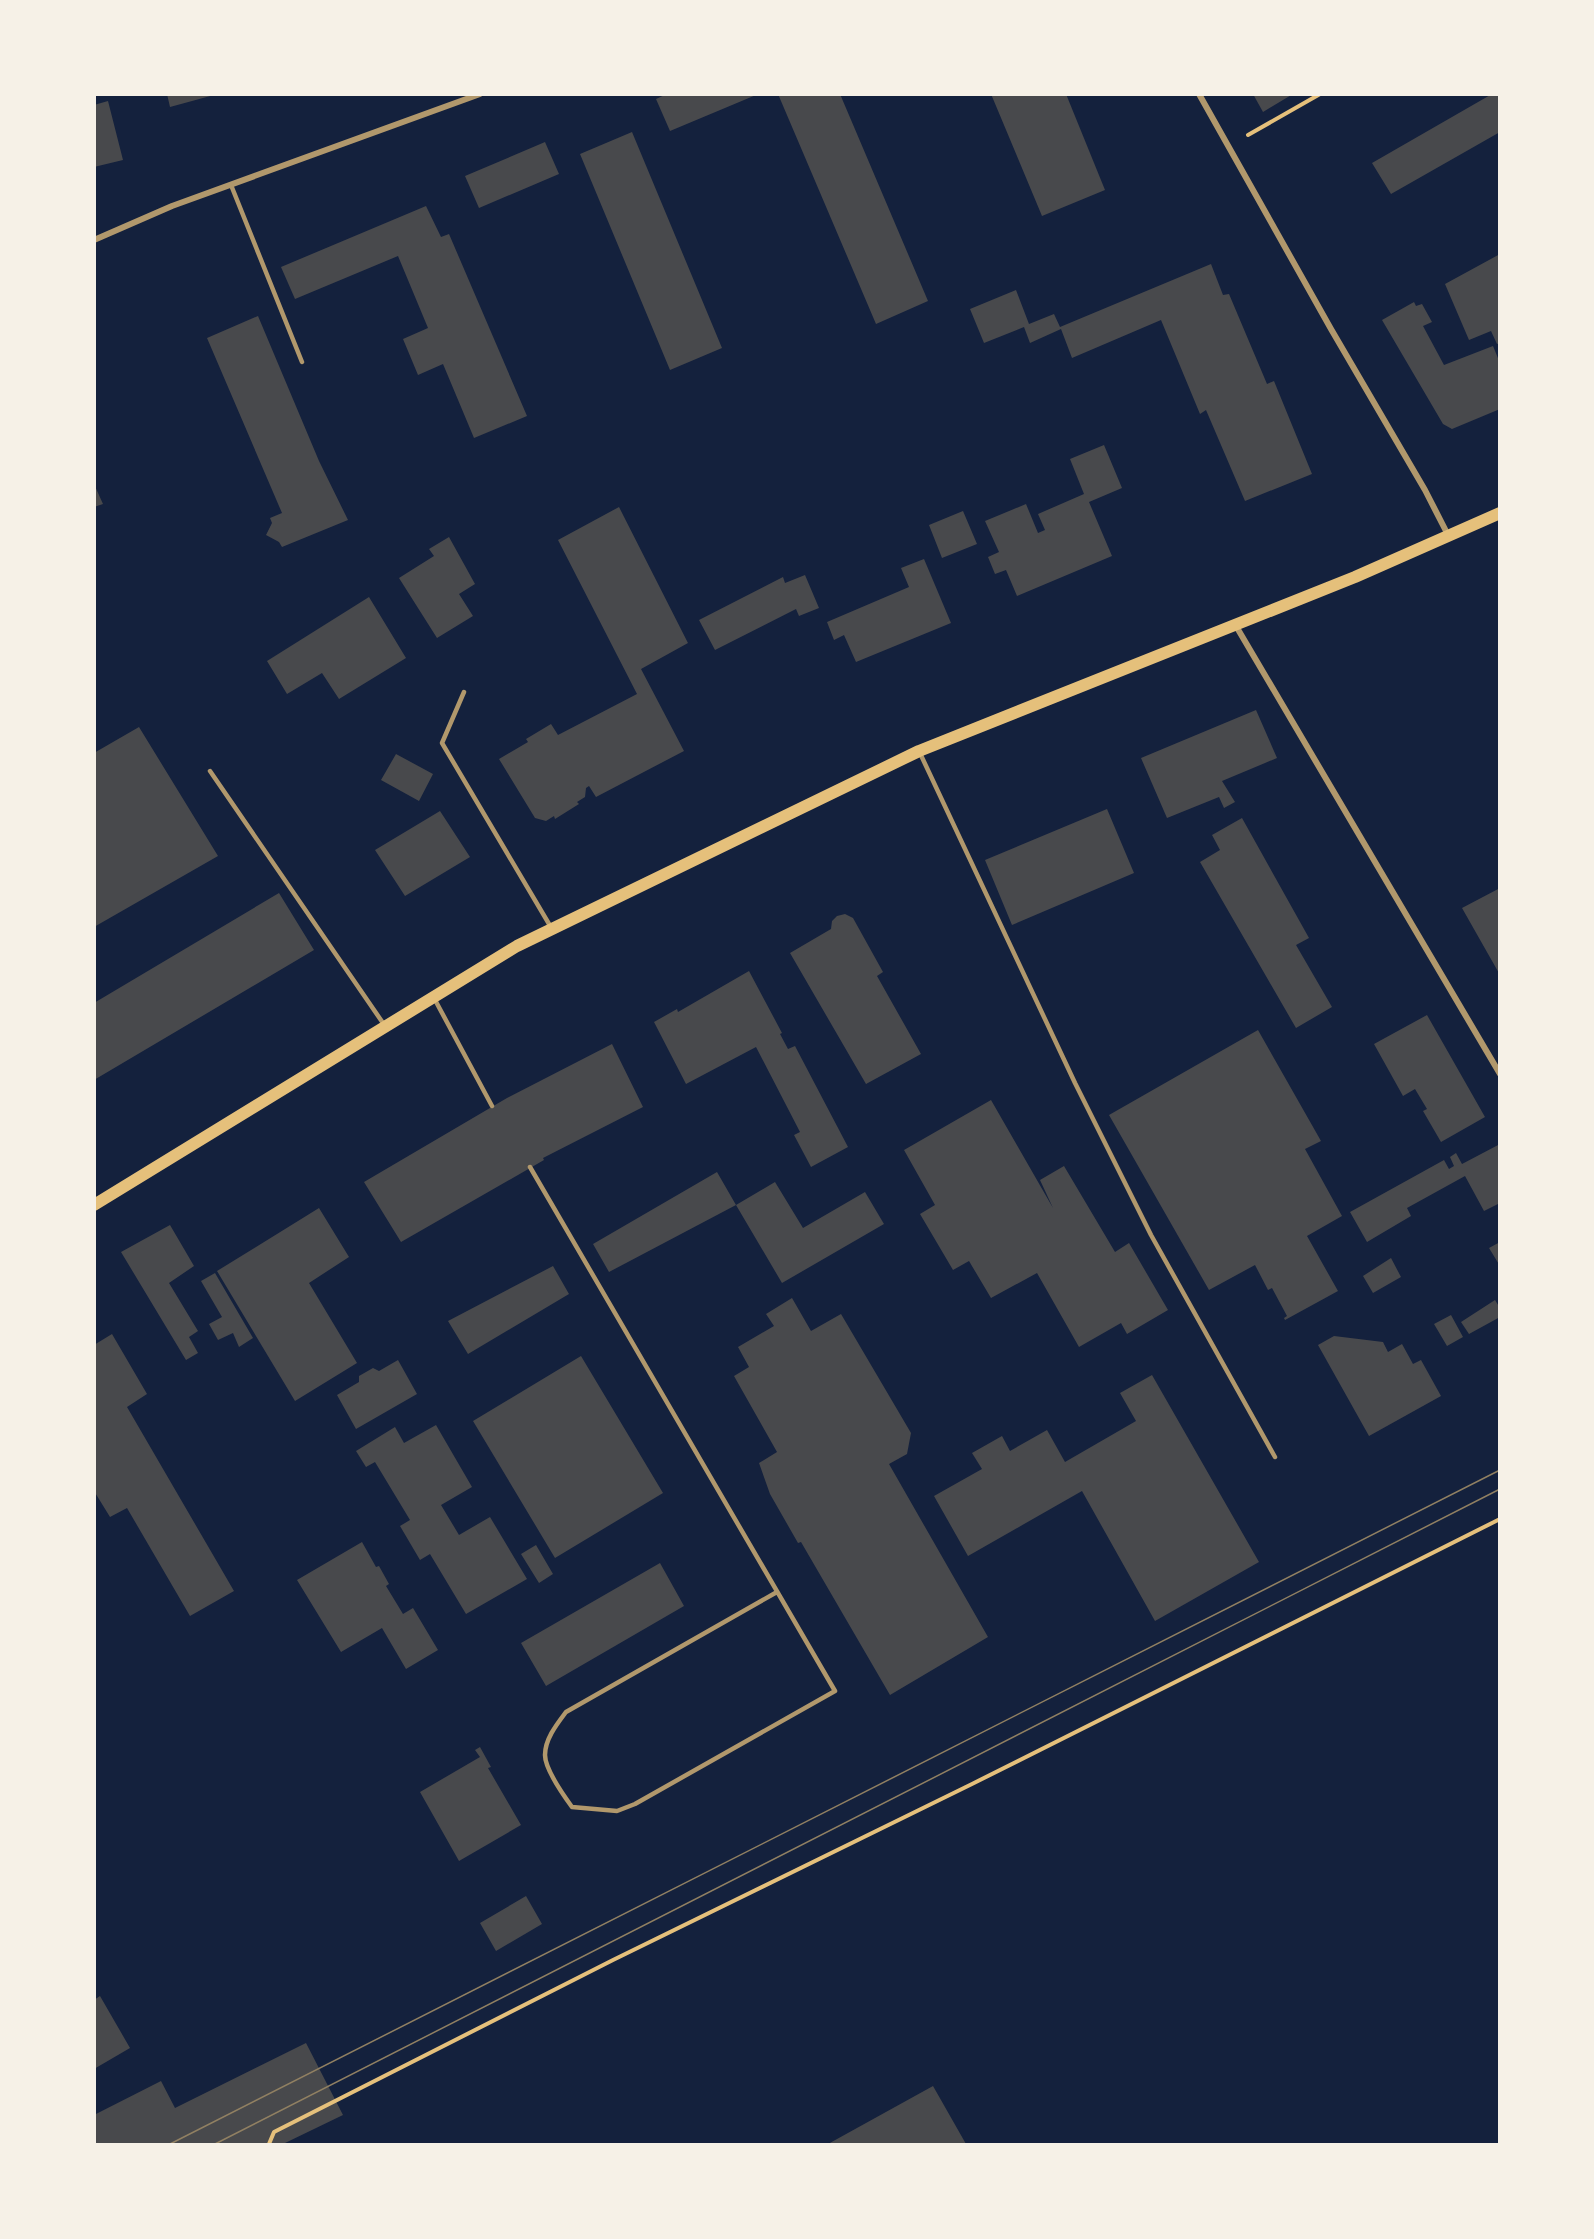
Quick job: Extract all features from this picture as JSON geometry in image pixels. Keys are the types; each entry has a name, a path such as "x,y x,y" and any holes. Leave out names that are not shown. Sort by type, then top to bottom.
{"main road":[{"path":"94,1205 517,946 919,751 1355,578 1500,513"}],"street":[{"path":"94,240 172,206 480,94"},
{"path":"1199,94 1331,329 1425,490 1448,536"},
{"path":"1236,626 1500,1074"}],"lane":[{"path":"231,185 302,362"},
{"path":"464,692 442,743 552,929"},
{"path":"919,751 1075,1083 1146,1225 1275,1456"},
{"path":"210,771 385,1026"},
{"path":"433,997 492,1106"},
{"path":"530,1167 835,1691 635,1804 617,1811 572,1807 556,1783 545,1756 552,1730 566,1712 777,1592"}],"path":[{"path":"1229,146 1320,94"},
{"path":"269,2145 274,2132 613,1960 972,1784 1500,1519"}],"building":[{"path":"167,94 214,94 214,95 170,107"},
{"path":"667,94 756,95 670,131 656,99"},
{"path":"778,94 840,94 928,301 876,324"},
{"path":"991,94 1066,94 1105,190 1042,216"},
{"path":"1253,94 1293,94 1263,112"},
{"path":"1492,94 1500,94 1500,132 1391,194 1372,163"},
{"path":"108,101 123,160 94,167 94,105"},
{"path":"632,132 722,348 670,370 580,154"},
{"path":"545,142 559,174 479,208 465,176"},
{"path":"426,206 441,237 449,234 527,416 474,438 443,364 418,375 403,339 428,328 398,256 295,299 281,267"},
{"path":"1500,254 1500,343 1497,344 1491,331 1469,340 1445,284"},
{"path":"1211,264 1223,295 1229,294 1267,384 1274,381 1312,474 1245,501 1206,410 1200,414 1161,320 1072,358 1061,329 1030,343 1024,327 984,343 970,309 1016,290 1029,324 1054,314 1060,327"},
{"path":"1414,302 1416,306 1422,304 1432,322 1423,326 1444,365 1493,346 1500,363 1500,409 1452,429 1443,424 1382,320"},
{"path":"258,316 319,461 348,520 282,547 279,542 266,535 272,523 270,518 282,513 207,338"},
{"path":"1104,445 1122,488 1089,502 1112,556 1017,596 1006,570 995,574 988,557 999,552 985,521 1026,504 1038,533 1045,530 1038,514 1084,494 1070,459"},
{"path":"94,484 103,504 94,507"},
{"path":"619,507 688,643 641,669 684,751 596,797 589,786 586,788 585,797 577,802 579,804 555,819 554,816 546,821 535,818 499,759 528,742 526,739 551,724 558,735 637,694 558,540"},
{"path":"963,511 977,544 942,558 929,525"},
{"path":"449,537 475,584 459,594 473,616 437,638 399,578 434,556 429,549"},
{"path":"924,559 951,623 856,662 844,635 834,640 827,622 909,587 901,568"},
{"path":"805,575 819,608 799,616 796,609 715,650 699,620 783,577 785,583"},
{"path":"369,597 406,658 339,699 322,673 287,694 267,661"},
{"path":"1256,710 1277,758 1222,781 1235,802 1224,808 1219,797 1167,818 1141,758"},
{"path":"139,727 218,856 94,927 94,753"},
{"path":"396,754 433,774 419,801 381,780"},
{"path":"1107,809 1134,873 1012,925 985,860"},
{"path":"440,811 470,857 405,896 375,850"},
{"path":"1242,818 1309,938 1296,945 1332,1007 1296,1028 1200,862 1220,850 1212,835"},
{"path":"1500,888 1500,975 1462,908"},
{"path":"279,893 314,950 94,1080 94,1003"},
{"path":"845,914 853,918 883,972 877,976 921,1054 866,1084 790,953 831,929 832,921 837,916"},
{"path":"749,971 788,1049 795,1046 848,1147 811,1167 794,1135 800,1132 756,1047 686,1084 654,1022 677,1009 678,1012"},
{"path":"1427,1015 1485,1117 1441,1142 1423,1111 1427,1109 1415,1089 1403,1096 1374,1044"},
{"path":"1258,1030 1321,1141 1305,1149 1342,1216 1307,1236 1338,1291 1285,1320 1287,1316 1272,1288 1268,1290 1255,1265 1209,1290 1109,1115"},
{"path":"612,1044 643,1107 543,1158 544,1160 401,1242 364,1182 507,1098"},
{"path":"991,1100 1053,1208 1040,1180 1064,1166 1115,1252 1129,1243 1168,1310 1127,1334 1121,1323 1079,1347 1037,1273 991,1298 969,1261 953,1270 920,1214 935,1205 904,1150"},
{"path":"1500,1144 1500,1203 1484,1211 1465,1176 1407,1208 1411,1216 1367,1242 1350,1212 1444,1160 1449,1169 1454,1166 1450,1157 1456,1153 1462,1164"},
{"path":"717,1172 736,1205 609,1272 593,1244"},
{"path":"775,1182 803,1228 865,1192 884,1224 782,1283 736,1205"},
{"path":"319,1208 349,1257 309,1283 357,1363 295,1401 217,1271"},
{"path":"170,1225 194,1266 169,1283 198,1331 189,1337 198,1353 186,1360 121,1252"},
{"path":"1500,1242 1500,1266 1489,1248"},
{"path":"1391,1258 1401,1277 1373,1293 1363,1276"},
{"path":"553,1266 569,1294 468,1354 448,1321"},
{"path":"215,1273 253,1338 239,1347 233,1333 218,1340 209,1324 222,1317 201,1281"},
{"path":"792,1298 811,1331 841,1314 911,1433 907,1454 889,1464 988,1637 890,1695 801,1542 798,1543 770,1494 759,1463 777,1452 734,1376 749,1367 738,1347 774,1326 766,1314"},
{"path":"1495,1300 1500,1308 1500,1317 1469,1334 1461,1322"},
{"path":"1451,1315 1463,1337 1447,1346 1434,1324"},
{"path":"112,1334 147,1394 127,1407 234,1591 190,1616 127,1508 110,1517 94,1491 94,1345"},
{"path":"1334,1336 1383,1342 1388,1352 1402,1344 1413,1364 1421,1360 1441,1396 1369,1436 1318,1345"},
{"path":"581,1356 663,1493 555,1558 473,1421"},
{"path":"398,1360 417,1394 356,1429 337,1395 359,1382 359,1376 373,1368 379,1371"},
{"path":"1152,1375 1259,1562 1155,1621 1082,1491 968,1556 934,1496 982,1469 972,1453 1002,1436 1010,1451 1047,1430 1065,1462 1136,1421 1120,1393"},
{"path":"436,1425 472,1487 441,1505 459,1535 490,1517 527,1579 466,1614 430,1554 420,1560 400,1526 410,1520 375,1462 366,1467 356,1451 395,1427 404,1443"},
{"path":"362,1542 376,1567 379,1566 389,1584 386,1586 403,1614 413,1608 438,1650 406,1669 382,1628 341,1652 297,1580"},
{"path":"536,1545 553,1574 539,1583 521,1554"},
{"path":"660,1563 684,1606 546,1686 521,1643"},
{"path":"480,1747 491,1767 488,1768 521,1825 459,1861 420,1792 480,1757 475,1750"},
{"path":"526,1896 542,1924 496,1951 480,1923"},
{"path":"100,1996 130,2048 94,2069 94,2000"},
{"path":"306,2043 343,2115 283,2144 94,2144 94,2115 161,2081 175,2108"},
{"path":"933,2086 966,2144 828,2144"}],"tram line":[{"path":"170,2144 1500,1470"},
{"path":"215,2144 1500,1489"}]}
